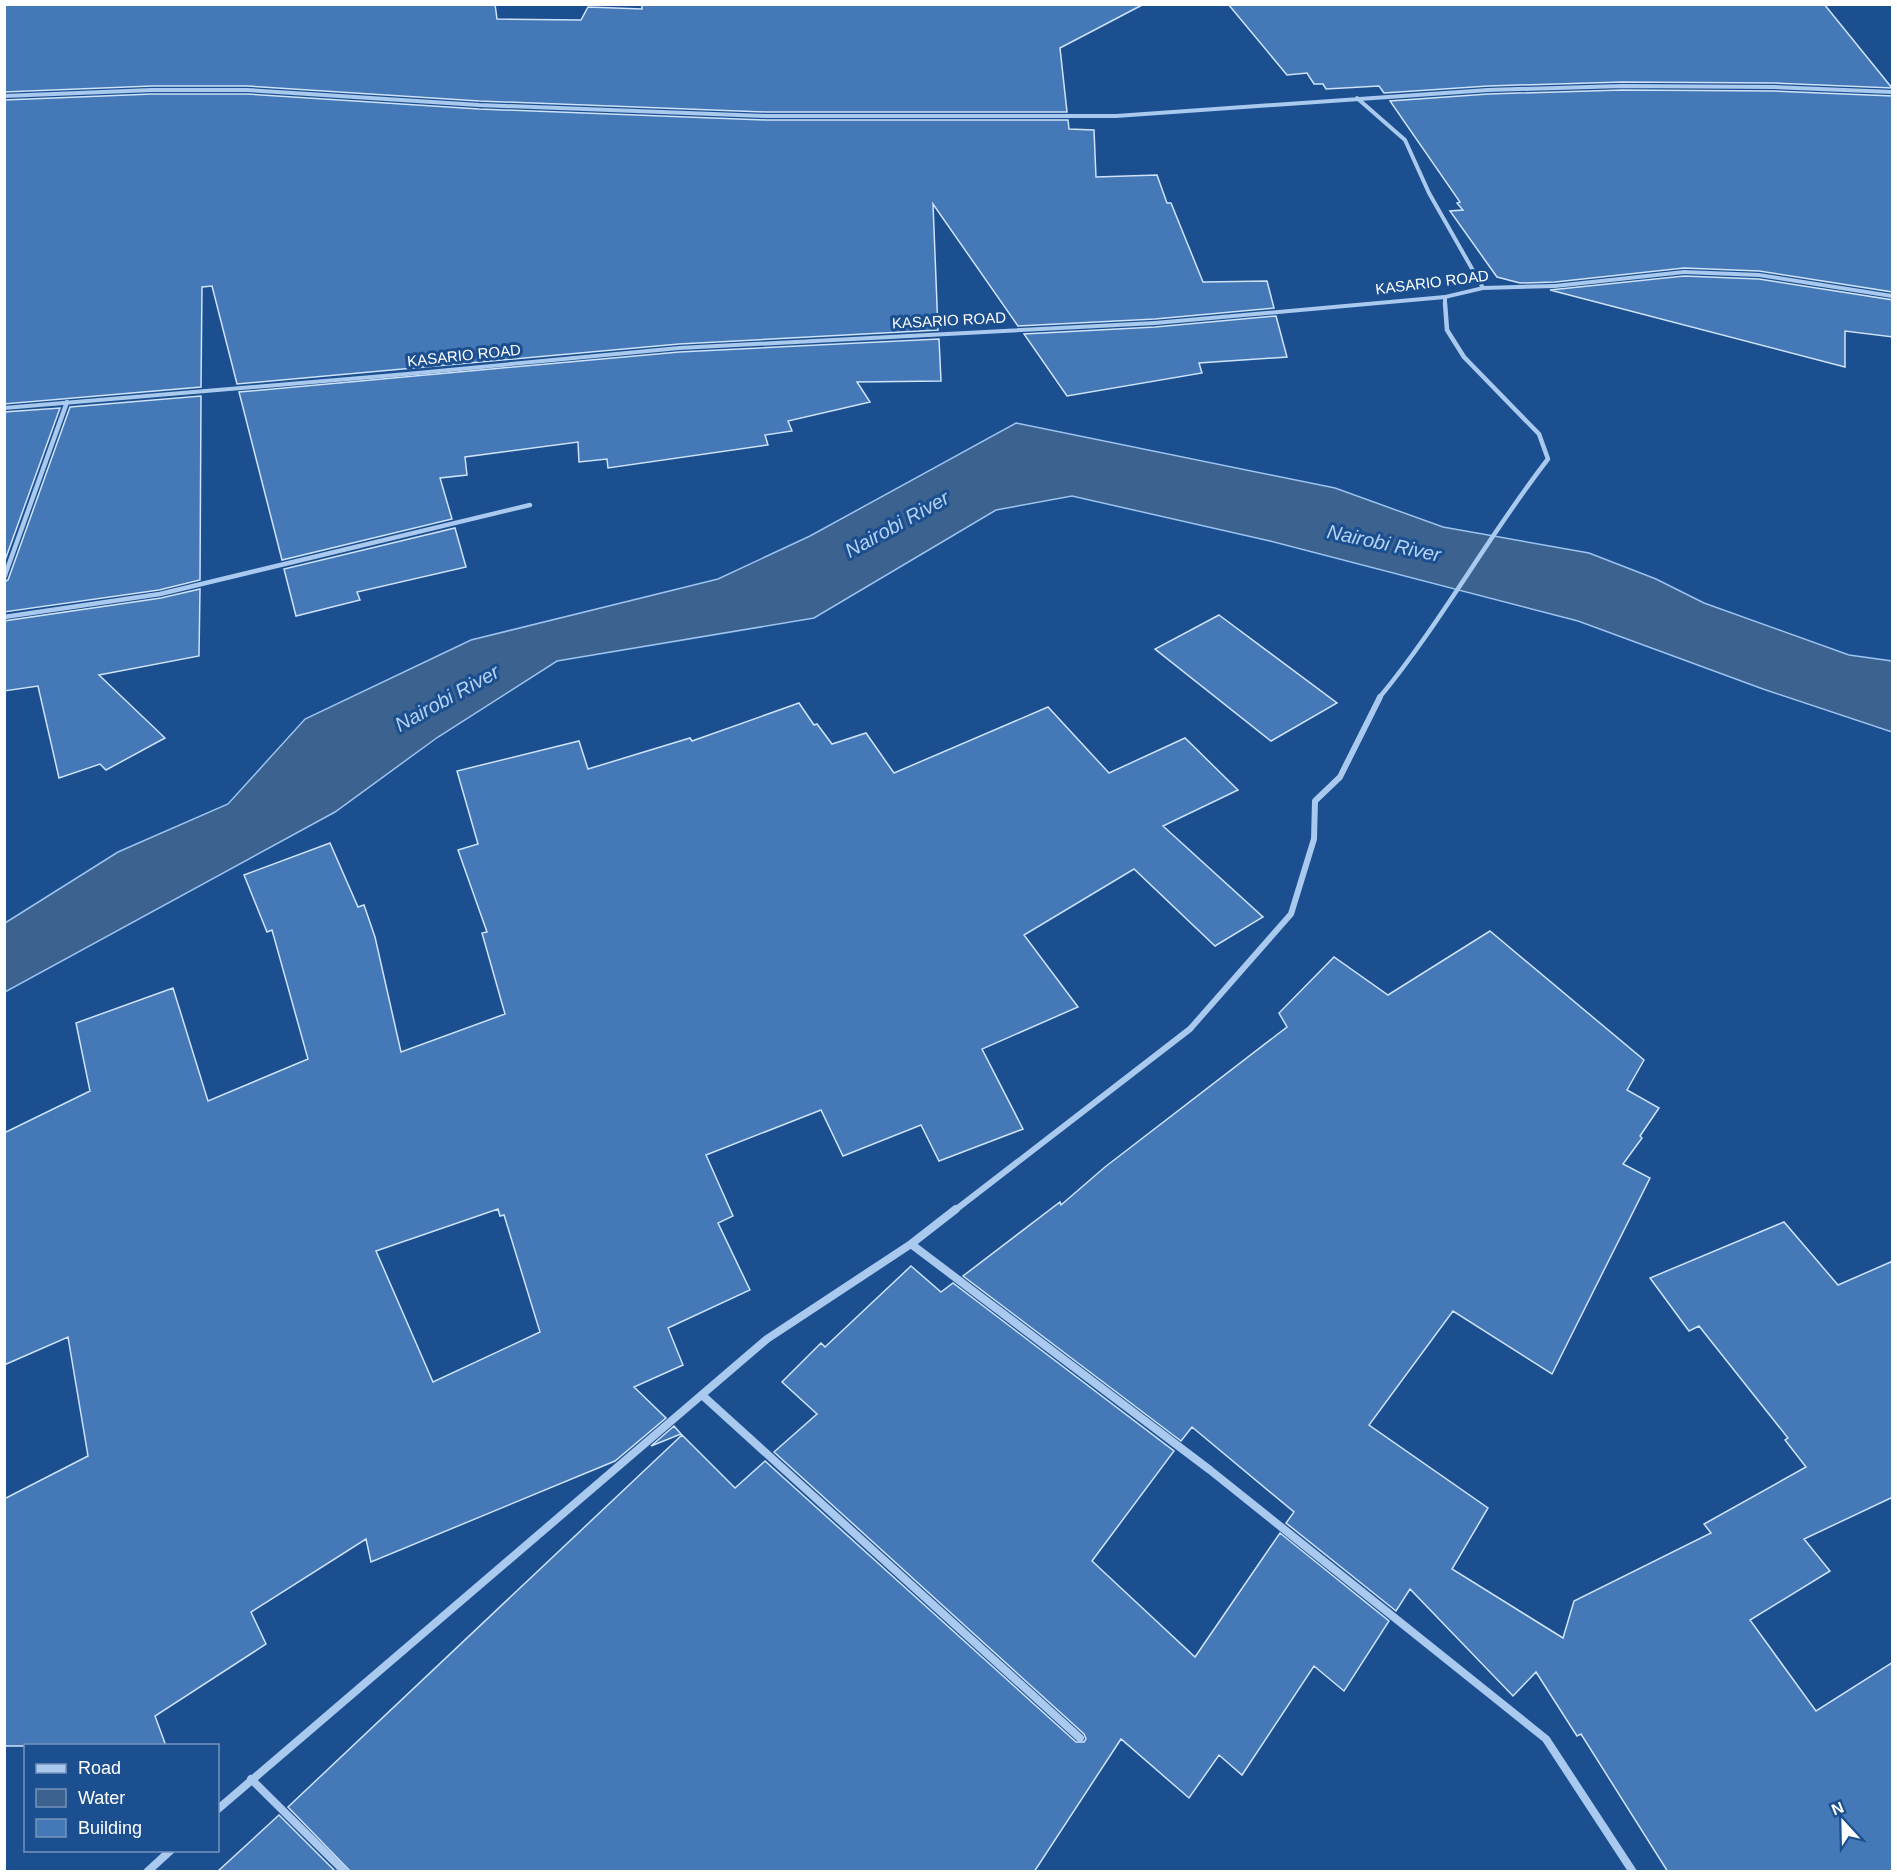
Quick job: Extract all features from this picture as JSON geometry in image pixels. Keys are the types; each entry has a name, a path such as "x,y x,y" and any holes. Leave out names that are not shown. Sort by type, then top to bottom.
{"street":[{"path":"4,96 152,90 247,90 479,105 767,116 1116,116 1243,109 1357,98 1488,90 1622,86 1775,87 1893,92"},
{"path":"1357,98 1405,140 1429,193 1483,288"},
{"name":"KASARIO ROAD","path":"4,408 407,375 679,348 1155,323 1445,297 1483,288 1555,286 1684,272 1760,275 1893,296"},
{"path":"219,1808 767,1339 912,1244 1190,1029 1291,914 1314,840 1315,801 1340,777 1375,703 1406,666 1513,504 1548,459 1539,434 1464,357 1447,330 1445,297"},
{"path":"4,578 67,402"},
{"path":"4,617 160,594 530,505"},
{"path":"912,1244 1210,1470 1546,1739 1633,1872"},
{"path":"702,1395 1080,1738"},
{"path":"251,1779 345,1872"},
{"path":"147,1872 170,1852"}],"water":[{"name":"Nairobi River","path":"1016,423 1335,488 1443,527 1589,553 1656,579 1704,603 1849,655 1892,661 1892,732 1763,689 1578,621 1270,541 1072,496 996,510 814,618 557,661 438,737 335,812 5,992 5,923 118,852 228,804 305,719 471,640 718,579 810,536"}],"building":[{"path":"4,4 495,4 497,19 581,20 588,7 642,9 642,4 1144,4 1060,48 1067,112 767,112 479,101 247,86 152,86 4,92"},
{"path":"1228,4 1824,4 1892,88 1775,83 1622,82 1488,86 1384,93 1379,86 1326,89 1323,84 1314,84 1307,73 1287,75"},
{"path":"1622,90 1775,91 1893,96 1893,292 1759,271 1684,268 1555,282 1520,283 1497,277 1450,211 1463,210 1457,203 1460,202 1390,101 1488,94"},
{"path":"152,94 247,94 479,109 767,120 1068,120 1069,129 1094,130 1096,177 1157,175 1167,203 1171,203 1203,282 1267,281 1274,308 1155,319 1018,326 933,204 938,330 679,344 237,384 212,286 202,287 201,387 4,404 4,100"},
{"path":"1684,276 1759,279 1893,300 1893,337 1845,331 1845,367 1550,290"},
{"path":"1276,316 1287,357 1199,363 1202,373 1067,396 1024,334 1155,327"},
{"path":"939,339 941,381 857,382 870,402 788,421 792,431 765,435 768,445 608,468 607,459 579,462 578,442 465,457 467,475 440,478 452,519 282,560 239,392 679,352"},
{"path":"201,396 200,580 159,590 4,612 4,582 8,580 70,407"},
{"path":"60,408 4,563 4,412"},
{"path":"455,528 466,567 357,592 360,600 296,616 284,569"},
{"path":"200,589 199,656 99,675 165,738 106,770 100,764 59,778 38,686 4,691 4,621 161,598"},
{"path":"1219,615 1337,703 1271,741 1155,649"},
{"path":"799,703 814,725 817,724 832,744 866,733 894,773 1048,707 1109,773 1185,738 1238,790 1163,826 1263,917 1215,946 1134,869 1024,935 1078,1007 982,1049 1023,1129 939,1161 921,1125 843,1156 821,1110 706,1155 733,1216 718,1223 750,1290 668,1328 683,1365 634,1387 666,1418 615,1461 371,1562 366,1539 251,1612 266,1644 155,1716 165,1744 4,1746 4,1499 88,1456 68,1337 4,1365 4,1133 90,1091 76,1023 173,988 208,1101 308,1059 272,930 267,932 244,875 330,843 358,907 364,905 375,937 401,1052 505,1014 482,933 487,932 458,850 478,844 457,771 579,741 588,769 690,738 692,741","holes":["498,1209 500,1216 504,1215 540,1332 433,1382 376,1251"]},
{"path":"1490,931 1644,1060 1627,1090 1659,1108 1640,1136 1642,1138 1623,1164 1650,1178 1552,1374 1453,1311 1369,1425 1488,1508 1452,1569 1563,1638 1574,1601 1711,1533 1704,1524 1806,1467 1785,1440 1788,1438 1699,1326 1689,1331 1650,1278 1784,1222 1838,1285 1893,1261 1893,1497 1804,1539 1830,1571 1750,1620 1816,1711 1893,1662 1893,1872 1668,1872 1581,1734 1577,1736 1536,1672 1513,1696 1410,1589 1396,1611 1286,1523 1294,1512 1192,1427 1181,1441 963,1276 1060,1202 1061,1205 1105,1167 1287,1027 1279,1013 1334,957 1388,995"},
{"path":"911,1266 941,1292 953,1283 1174,1451 1092,1561 1195,1657 1280,1533 1389,1621 1344,1691 1314,1666 1242,1775 1219,1755 1189,1798 1121,1739 1034,1872 351,1872 288,1807 682,1435 735,1488 765,1461 1076,1742 1084,1742 1086,1739 1084,1734 774,1452 817,1414 782,1382 821,1343 825,1347"},
{"path":"674,1426 681,1434 651,1446"},
{"path":"279,1815 336,1872 217,1872"}]}
